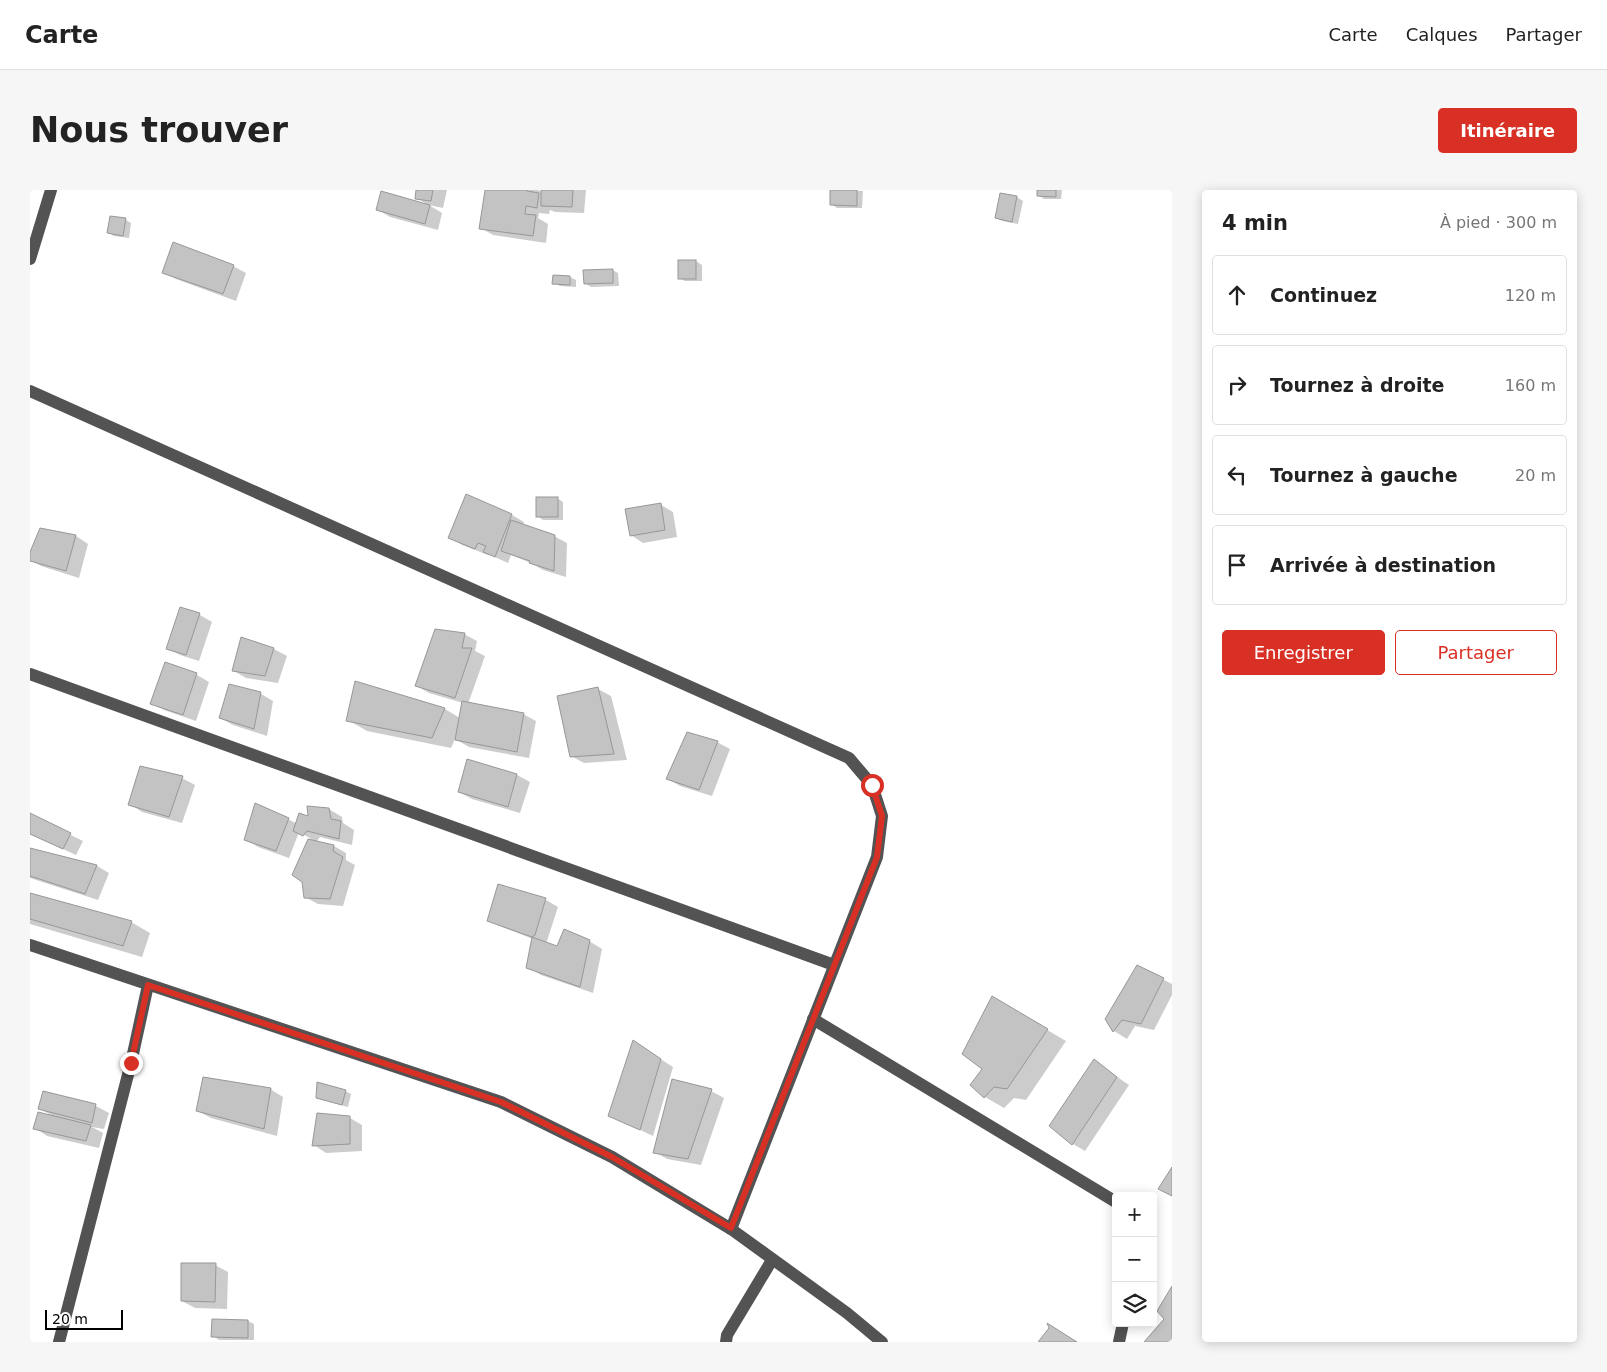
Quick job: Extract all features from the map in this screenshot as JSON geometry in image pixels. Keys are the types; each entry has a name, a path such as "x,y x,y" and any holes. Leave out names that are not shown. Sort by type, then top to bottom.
{"street":[{"path":"30,259 50,190"},
{"path":"30,391 849,758 872,785 882,816 877,857 731,1228"},
{"path":"30,674 834,965"},
{"path":"30,945 501,1102 612,1157 731,1228 882,1342"},
{"path":"59,1342 131,1063 148,985"},
{"path":"813,1020 1112,1200"},
{"path":"726,1342 727,1334 772,1260"},
{"path":"1119,1342 1122,1327"}],"building":[{"path":"416,190 433,190 431,201 415,199"},
{"path":"485,190 527,190 539,193 537,208 526,206 525,214 536,215 533,236 479,229"},
{"path":"541,190 573,190 572,207 541,206"},
{"path":"830,190 857,190 857,206 830,205"},
{"path":"1037,190 1056,190 1056,197 1037,196"},
{"path":"381,191 430,205 425,224 376,210"},
{"path":"1000,193 1017,196 1012,222 995,218"},
{"path":"110,216 126,218 123,236 107,233"},
{"path":"173,242 234,265 223,294 162,273"},
{"path":"678,260 696,260 696,279 678,279"},
{"path":"613,269 613,283 584,284 583,270"},
{"path":"553,275 570,276 570,285 552,284"},
{"path":"466,494 512,514 495,557 483,552 486,546 478,543 475,549 448,538"},
{"path":"536,497 558,497 558,517 536,517"},
{"path":"661,503 665,530 630,536 625,509"},
{"path":"511,520 555,535 554,571 501,551"},
{"path":"40,528 76,535 66,571 30,561 30,552"},
{"path":"180,607 200,613 186,655 166,649"},
{"path":"435,629 465,633 462,648 472,648 455,698 415,686"},
{"path":"241,637 274,648 265,676 232,671"},
{"path":"165,662 197,673 183,715 150,704"},
{"path":"355,681 445,708 432,738 346,721"},
{"path":"229,684 261,692 254,729 219,718"},
{"path":"598,687 614,754 570,757 557,696"},
{"path":"462,701 524,713 517,752 455,740"},
{"path":"687,732 718,741 699,790 666,779"},
{"path":"467,759 517,774 508,807 458,792"},
{"path":"140,766 183,776 169,817 128,805"},
{"path":"255,803 289,818 276,851 244,840"},
{"path":"307,806 329,808 331,819 341,821 339,839 307,831 303,836 293,831 299,813 308,816"},
{"path":"30,813 71,833 63,849 30,834"},
{"path":"308,839 334,845 333,851 343,857 330,899 304,898 302,882 292,875"},
{"path":"30,848 97,865 85,894 30,876"},
{"path":"498,884 546,898 535,935 532,937 487,921"},
{"path":"30,893 132,921 123,946 30,919"},
{"path":"564,929 590,940 580,987 526,968 532,937 557,946"},
{"path":"1137,965 1164,978 1141,1024 1122,1020 1113,1032 1105,1019"},
{"path":"992,996 1048,1029 1007,1089 994,1087 984,1098 970,1085 982,1069 962,1054"},
{"path":"633,1040 661,1059 640,1130 608,1116"},
{"path":"1094,1059 1117,1077 1072,1145 1049,1126"},
{"path":"203,1077 271,1088 264,1129 196,1111"},
{"path":"672,1079 712,1089 688,1159 653,1153"},
{"path":"317,1082 346,1090 342,1105 316,1098"},
{"path":"43,1091 96,1104 92,1123 38,1109"},
{"path":"38,1112 91,1125 86,1141 33,1129"},
{"path":"317,1113 350,1116 350,1144 312,1146"},
{"path":"1172,1167 1172,1196 1158,1189"},
{"path":"181,1263 216,1263 215,1302 181,1301"},
{"path":"1172,1286 1172,1342 1144,1342 1164,1319 1157,1311"},
{"path":"212,1319 248,1320 248,1338 211,1337"},
{"path":"1047,1323 1077,1342 1038,1342 1049,1328"}],"route":[{"path":"131,1063 148,985 501,1102 612,1157 731,1228 877,857 882,816 872,785"}]}
